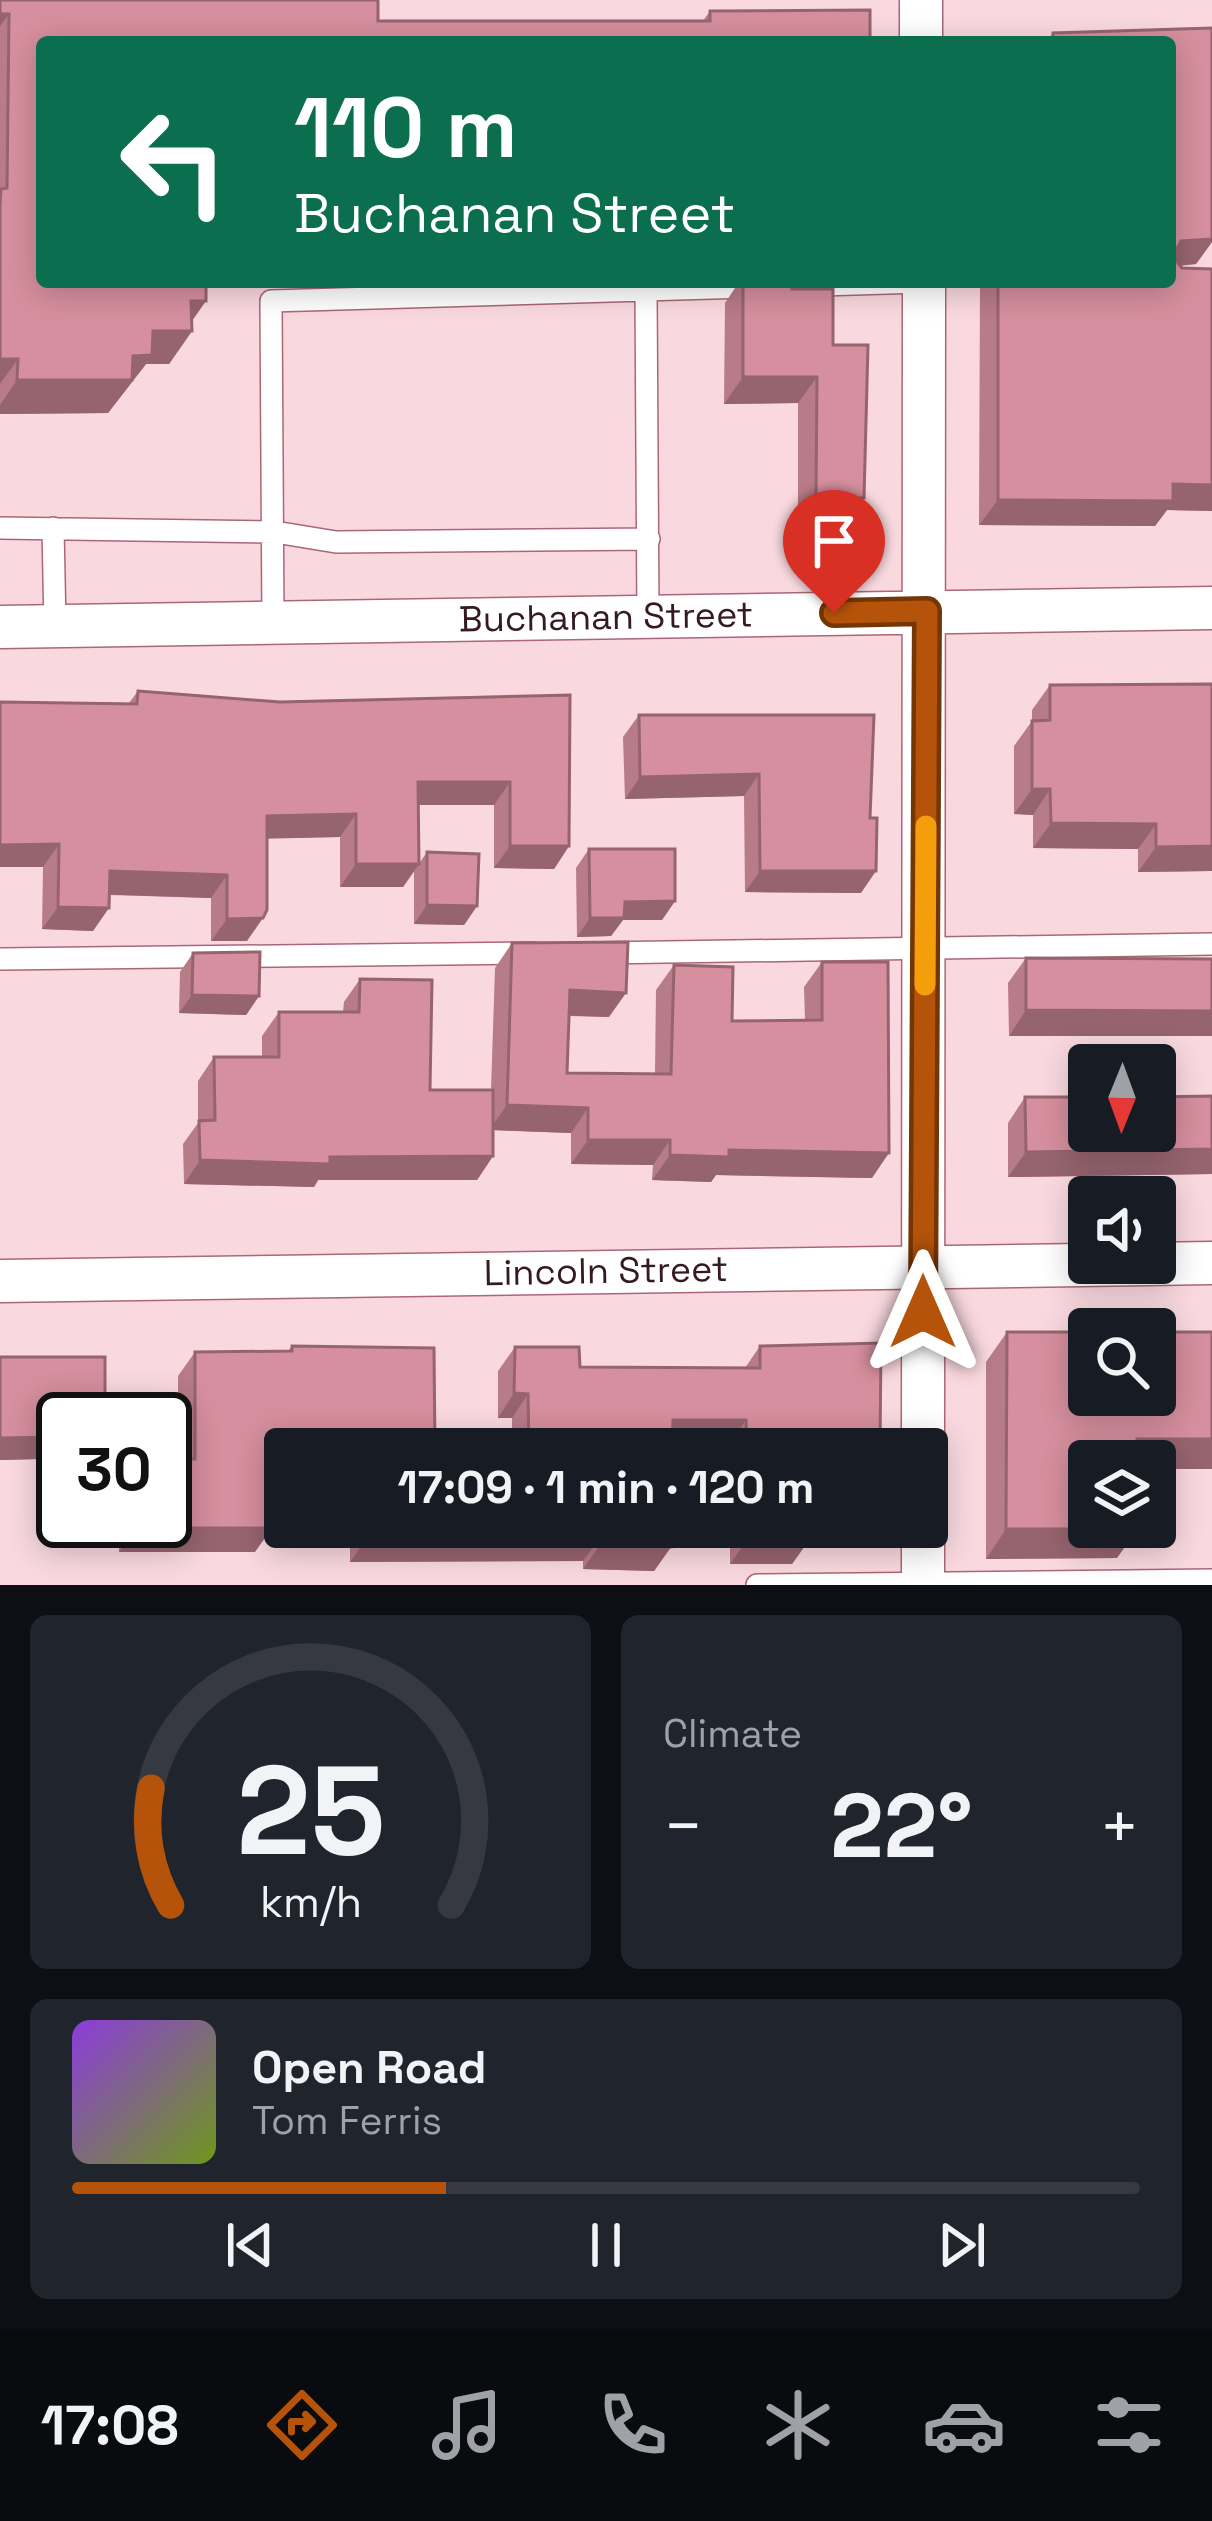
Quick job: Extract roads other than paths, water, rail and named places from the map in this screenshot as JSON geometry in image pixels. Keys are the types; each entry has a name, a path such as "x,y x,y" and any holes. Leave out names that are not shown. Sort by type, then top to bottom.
{"street":[{"path":"921,0 921,36"},
{"path":"923,288 927,611 923,1428"},
{"name":"Buchanan Street","path":"0,627 1212,608"},
{"name":"Lincoln Street","path":"0,1281 1212,1263"},
{"path":"923,1548 923,1584"}],"lane":[{"path":"273,623 271,301 715,288"},
{"path":"646,290 648,616"},
{"path":"53,527 56,626"},
{"path":"0,528 275,532 336,542 649,539"},
{"path":"569,953 1212,944"},
{"path":"0,959 545,953"},
{"path":"757,1585 1212,1580"}]}
